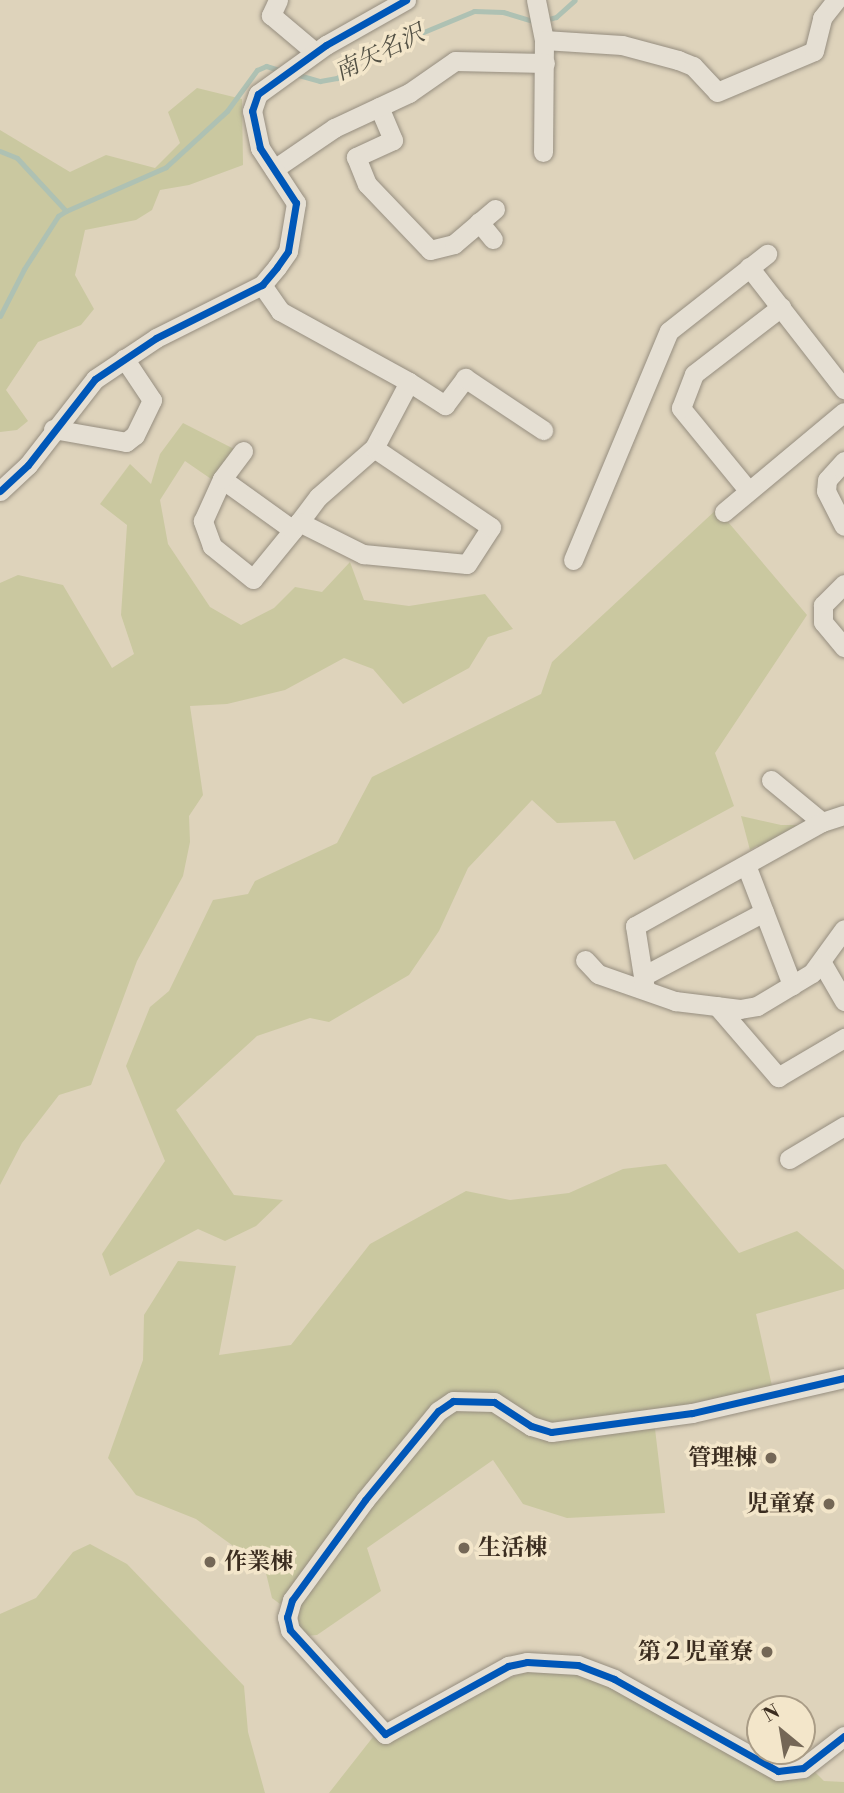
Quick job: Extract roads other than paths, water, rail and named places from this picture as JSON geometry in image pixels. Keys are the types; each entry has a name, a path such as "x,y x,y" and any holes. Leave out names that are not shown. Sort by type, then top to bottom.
{"street":[{"path":"278,0 271,15 315,52"},
{"path":"0,491 28,465 52,429 95,379 124,358 207,309 262,285 288,251 297,215 296,203 260,148 252,111 258,94 272,80 315,52 406,0"},
{"path":"536,0 544,40 543,152"},
{"path":"544,40 622,46 678,60 693,66 717,92 814,51 822,18 836,0"},
{"path":"274,169 334,128 409,93 455,61 545,63"},
{"path":"379,107 393,140 356,157 368,184 430,250 454,244 495,209"},
{"path":"479,222 493,239"},
{"path":"573,560 669,331 766,254"},
{"path":"749,267 844,389"},
{"path":"262,285 280,311 409,382 445,405 465,378 481,379 536,420"},
{"path":"748,490 681,408 694,374 781,307"},
{"path":"52,429 126,442 135,435 152,400 124,358"},
{"path":"243,451 222,479 203,521 212,546 253,579 318,496 374,448 409,382"},
{"path":"724,512 844,412"},
{"path":"222,479 296,526 363,554 467,564 491,527 374,448"},
{"path":"844,461 827,480 826,491 844,526"},
{"path":"844,584 823,605 823,622 844,647"},
{"path":"771,780 822,822"},
{"path":"644,983 635,926 822,822 844,815"},
{"path":"746,864 792,985"},
{"path":"644,983 764,912"},
{"path":"585,960 598,974 644,983 675,1001 717,1006 757,1006 822,963 844,929"},
{"path":"822,963 844,1002"},
{"path":"717,1006 778,1077 844,1038"},
{"path":"789,1159 844,1126"},
{"path":"844,1378 692,1413 551,1432 531,1426 494,1402 471,1398 453,1401 438,1411 365,1500 292,1600 286,1618 290,1630 384,1734 508,1666 527,1662 578,1665 614,1679 778,1771 803,1768 844,1736"}],"waterway":[{"name":"南矢名沢","path":"545,20 556,17 575,0"},
{"name":"南矢名沢","path":"295,74 320,81 337,78 368,55 474,11 503,12 535,22"},
{"name":"南矢名沢","path":"0,151 17,158 66,211 166,167 227,111 257,70 266,66 282,71"},
{"path":"0,316 24,269 58,216 66,211"}],"place":[{"name":"管理棟","path":"771,1458"},
{"name":"児童寮","path":"829,1504"},
{"name":"生活棟","path":"464,1548"},
{"name":"作業棟","path":"210,1562"},
{"name":"第２児童寮","path":"767,1652"}]}
